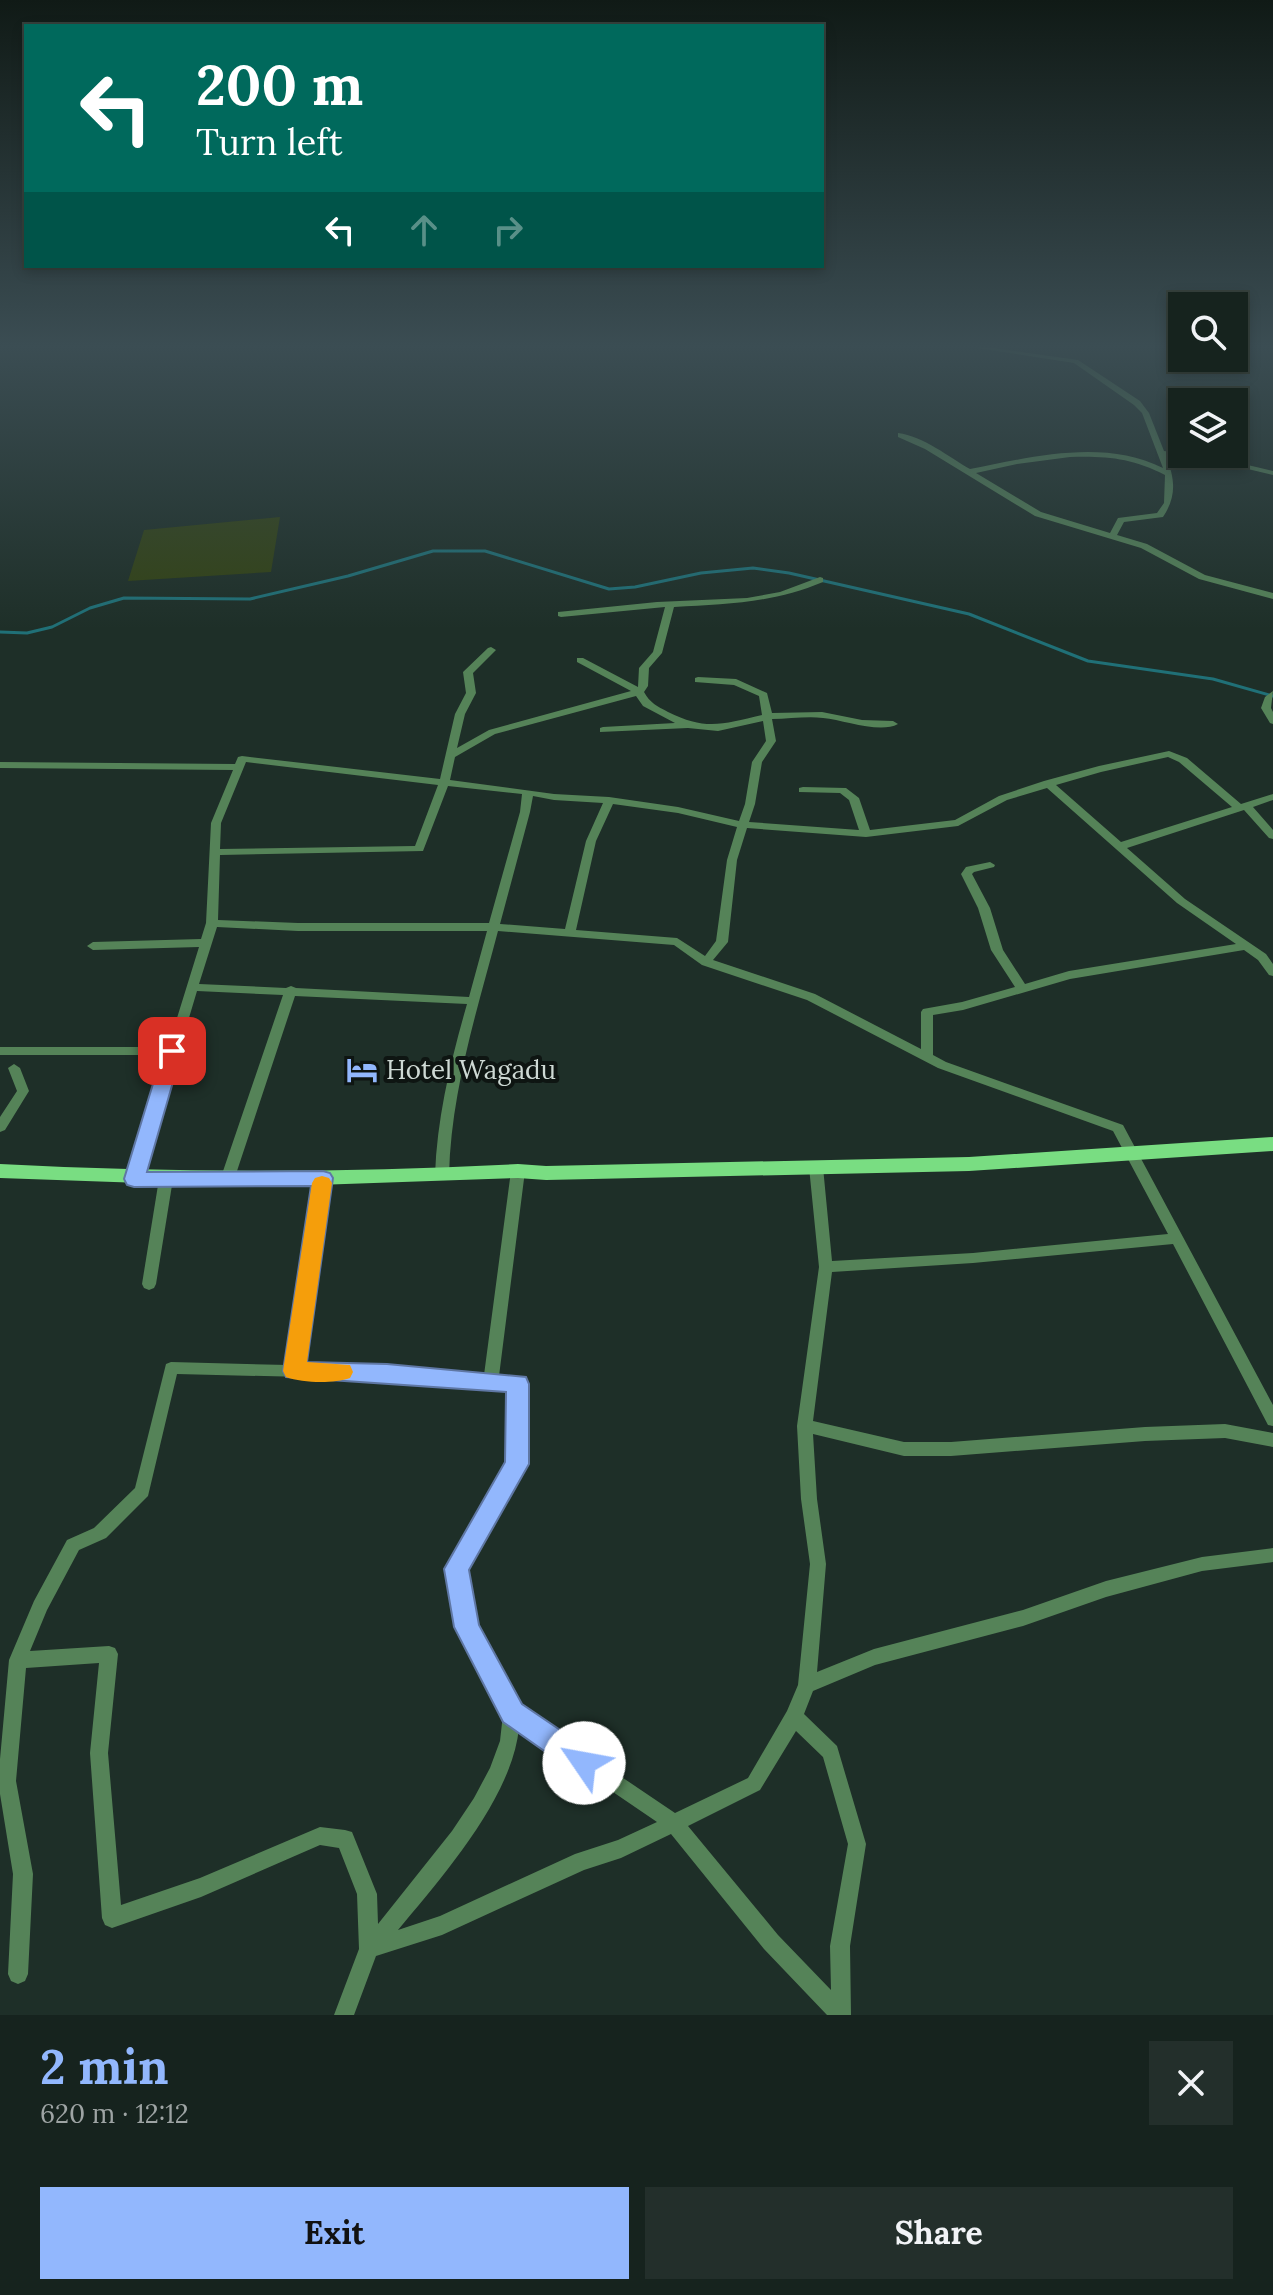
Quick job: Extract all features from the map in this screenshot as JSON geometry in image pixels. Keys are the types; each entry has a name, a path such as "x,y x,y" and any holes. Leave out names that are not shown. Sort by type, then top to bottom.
{"main road":[{"path":"0,1171 134,1179 323,1178 518,1171 546,1173 969,1164 1273,1144"}],"street":[{"path":"915,441 1038,514 1154,551 1202,577 1273,596"},
{"path":"1113,536 1121,520 1164,513 1170,493 1169,474 1157,441"},
{"path":"968,472 1071,453 1147,462 1169,474"},
{"path":"1162,453 1214,459 1273,473"},
{"path":"561,614 670,604 752,602 794,592 820,580"},
{"path":"450,756 492,732 639,692 643,686 644,668 657,653 670,604"},
{"path":"215,852 419,849 444,782 460,714 471,693 468,672 491,650"},
{"path":"580,660 639,692 646,704 688,725"},
{"path":"698,680 736,682 764,695 770,716 771,741 757,762 732,860 722,942 706,962"},
{"path":"1273,694 1266,708 1273,721"},
{"path":"603,730 688,725 718,728 770,716 822,715 862,723 893,724"},
{"path":"134,1179 212,923 216,823 242,759 554,797 609,800 678,810 743,825 866,834 958,823 1003,798 1048,783 1169,754 1183,760 1273,836"},
{"path":"0,765 238,767"},
{"path":"1048,783 1181,901 1262,957 1273,972"},
{"path":"803,790 842,790 854,798 866,834"},
{"path":"442,1175 443,1143 459,1055 528,792"},
{"path":"1118,847 1273,797"},
{"path":"570,933 591,841 609,800"},
{"path":"990,865 970,869 966,874 984,908 997,950 1022,989"},
{"path":"212,923 298,927 495,927 677,942 706,962 811,997 927,1057 1118,1128 1273,1420"},
{"path":"93,946 205,943"},
{"path":"927,1057 927,1012 1069,975 1246,946"},
{"path":"192,987 475,1001"},
{"path":"227,1180 291,990"},
{"path":"0,1051 172,1051"},
{"path":"0,1127 23,1091 14,1068"},
{"path":"369,1949 442,1925 582,1861 621,1849 754,1784 794,1717 807,1685 818,1564 809,1499 805,1426 826,1267 816,1167"},
{"path":"491,1381 518,1171"},
{"path":"294,1371 323,1178"},
{"path":"149,1284 166,1179"},
{"path":"826,1267 973,1258 1175,1239"},
{"path":"18,1974 23,1874 7,1781 18,1660 40,1606 73,1545 100,1533 142,1491 171,1368 387,1373 518,1384 517,1464 456,1569 467,1627 512,1713 513,1723 501,1764 460,1839 369,1949 344,2015"},
{"path":"805,1426 904,1449 951,1449 1225,1431 1273,1440"},
{"path":"807,1685 874,1657 1023,1618 1106,1589 1202,1564 1273,1555"},
{"path":"18,1660 109,1654 99,1753 112,1918 201,1887 320,1836 345,1839 367,1894 369,1949"},
{"path":"512,1713 673,1822 771,1942 841,2015"},
{"path":"794,1717 831,1752 857,1844 840,1946 841,2015"}],"green space":[{"path":"280,517 271,572 128,581 144,530"}],"waterway":[{"path":"0,632 27,633 52,627 90,608 124,598 250,599 348,576 433,551 485,551 609,589 635,587 701,573 753,568 789,573 969,614 1088,661 1213,679 1273,696"}],"slow traffic":[{"path":"322,1183 294,1371 341,1372"}],"place":[{"name":"Hotel Wagadu","path":"362,1070"}],"route":[{"path":"172,1051 134,1179 323,1178 294,1371 387,1373 518,1384 517,1464 456,1569 467,1627 512,1713 584,1763"}]}
